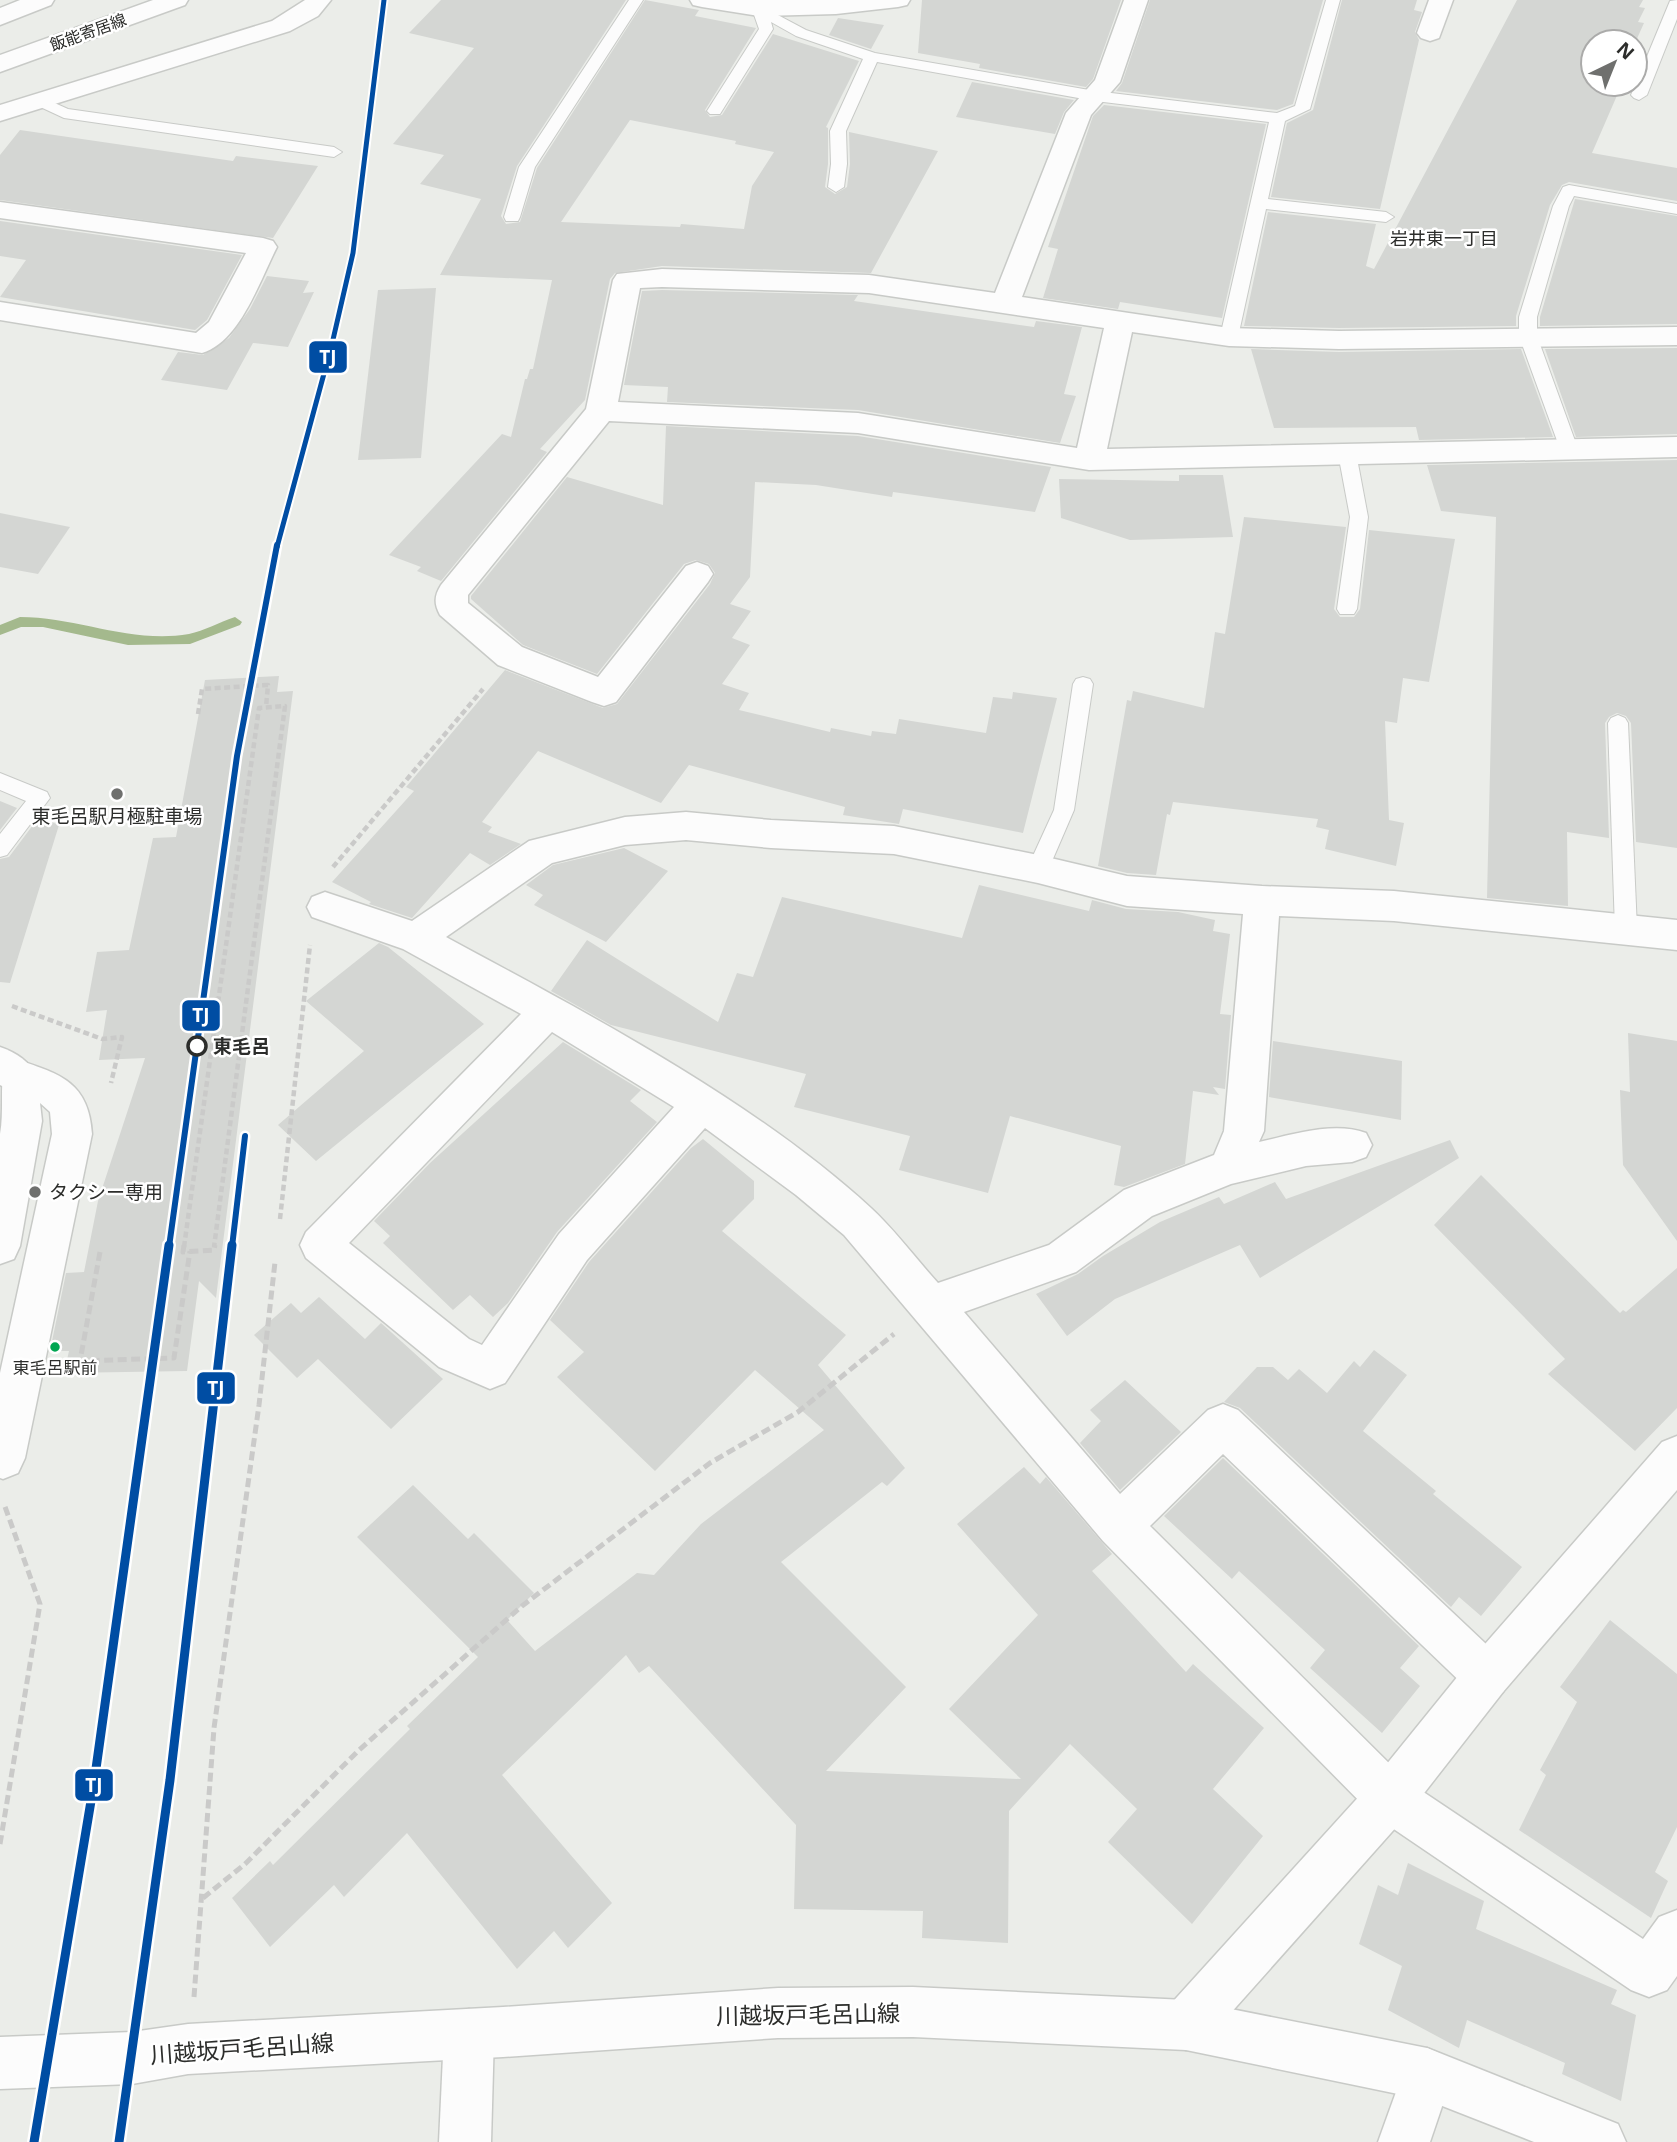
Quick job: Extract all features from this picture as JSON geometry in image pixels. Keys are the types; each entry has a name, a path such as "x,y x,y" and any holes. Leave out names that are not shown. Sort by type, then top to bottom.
{"street":[{"path":"5,9 42,0"},
{"name":"飯能寄居線","path":"0,64 176,0"},
{"path":"0,113 281,26 309,11 319,0"},
{"path":"702,0 759,9 836,7 898,0"},
{"path":"1005,304 1079,113 1107,82 1136,0"},
{"path":"1430,33 1441,0"},
{"path":"0,210 263,247 222,328 202,343 0,311"},
{"path":"697,574 604,693 510,656 452,607 452,593 601,411 627,280 662,278 869,284 1229,337 1339,340 1528,335 1677,336"},
{"path":"1089,460 1120,323"},
{"path":"601,411 858,423 1089,460 1677,447"},
{"path":"415,938 542,852 625,831 686,826 771,834 894,840 1038,869 1127,891 1262,901 1394,906 1677,935"},
{"path":"1228,1167 1244,1131 1262,901"},
{"path":"325,907 415,938 549,1011 702,1104 756,1141 858,1222 1119,1527 1390,1798 1649,1972 1677,1935"},
{"path":"549,1011 320,1245 454,1353 490,1369 573,1247 702,1104"},
{"path":"0,1247 22,1121 9,1070"},
{"path":"1,1457 13,1371 72,1133 72,1112 63,1098 43,1085 9,1070"},
{"path":"931,1305 1062,1259 1139,1203 1228,1167 1306,1149 1352,1145"},
{"path":"1119,1527 1223,1425 1487,1676"},
{"path":"1186,2025 1390,1798 1487,1676 1677,1457"},
{"name":"川越坂戸毛呂山線","path":"0,2063 132,2058 188,2049 469,2034 778,2012 913,2012 1186,2025 1427,2074 1600,2142"},
{"path":"465,2142 469,2034"},
{"path":"1404,2142 1427,2074"}],"lane":[{"path":"512,217 527,167 636,0"},
{"path":"759,9 802,33 872,57 1095,96 1278,118 1302,109 1333,0"},
{"path":"1649,70 1677,1"},
{"path":"715,110 766,29 759,9"},
{"path":"836,187 839,164 838,131 872,57"},
{"path":"39,101 64,113 334,152"},
{"path":"1229,337 1278,118"},
{"path":"1569,449 1528,335 1528,317 1561,206 1569,190 1677,209"},
{"path":"1259,203 1386,216"},
{"path":"1347,453 1359,517 1347,609"},
{"path":"1038,869 1064,810 1083,684"},
{"path":"1618,723 1626,929"},
{"path":"0,781 40,798 0,849"}],"path":[{"path":"279,1230 313,918 325,907 316,888 510,656"},
{"path":"198,714 202,689 268,685 266,707"},
{"path":"285,706 214,1250 183,1251 259,708 266,707 285,706"},
{"path":"12,1006 102,1039 122,1037 111,1083"},
{"path":"102,1241 80,1362 174,1358 190,1251"},
{"path":"193,2011 214,1728 257,1419 275,1256"},
{"path":"202,1899 245,1864 359,1750 522,1606 593,1555 710,1463 798,1412 931,1305"},
{"path":"0,1844 40,1604 0,1493 1,1457"}],"building":[{"path":"441,0 626,0 517,166 501,216 506,224 520,222 537,168 645,0 699,10 695,16 756,28 705,110 710,117 722,115 773,34 859,61 826,127 828,164 825,187 835,194 847,187 850,164 849,132 938,151 871,273 662,266 615,273 610,279 585,400 540,449 547,452 441,581 417,571 421,567 389,555 502,434 511,437 525,379 530,369 533,369 552,280 440,275 481,199 420,184 444,155 393,144 474,48 409,33","holes":["630,120 736,141 735,144 774,152 752,186 744,229 681,224 680,227 561,222"]},
{"path":"922,0 1121,0 1093,79 1086,87 979,68 980,64 918,53"},
{"path":"1150,0 1323,0 1293,104 1277,110 1116,91 1122,83"},
{"path":"1342,0 1417,0 1414,10 1422,12 1415,32 1419,40 1380,209 1271,197 1287,123 1313,110"},
{"path":"1517,0 1643,0 1639,7 1645,8 1638,22 1644,23 1642,28 1579,28 1579,98 1616,98 1592,153 1677,168 1677,201 1569,182 1562,185 1550,205 1516,316 1516,326 1244,326 1268,212 1376,224 1366,266 1374,269"},
{"path":"838,18 884,25 871,49 829,35"},
{"path":"972,82 1074,100 1064,112 1055,134 956,117"},
{"path":"1104,105 1266,124 1222,318 1120,302 1118,309 1043,298 1058,249 1048,247 1093,116"},
{"path":"20,130 233,161 236,156 318,166 273,238 0,200 0,155"},
{"path":"1575,199 1677,216 1677,324 1540,326 1540,317"},
{"path":"0,221 242,255 207,320 195,330 0,297 26,260 0,256"},
{"path":"267,276 309,281 303,293 314,292 288,347 253,343 227,390 161,380 178,352 203,355 229,338 250,309"},
{"path":"436,288 421,458 358,460 378,290"},
{"path":"642,291 858,295 854,301 1034,327 1036,321 1082,327 1064,394 1076,396 1060,443 858,410 667,402 668,387 624,385"},
{"path":"1677,348 1677,434 1576,437 1545,349"},
{"path":"1251,349 1339,352 1521,349 1553,437 1419,440 1416,427 1274,428"},
{"path":"666,426 858,436 1051,467 1035,512 893,492 892,497 816,485 755,482 750,577 730,604 751,611 732,638 750,645 722,684 749,693 739,710 830,732 831,728 871,736 872,731 896,734 899,719 986,733 993,697 1012,699 1013,692 1057,698 1023,833 903,809 899,824 843,815 845,807 689,765 661,803 538,751 482,822 492,827 488,832 521,844 490,865 470,853 412,918 369,904 371,902 332,882 414,791 406,787 505,670 603,708 617,704 710,584 715,573 709,564 696,560 684,564 597,674 523,645 471,599 567,477 663,505"},
{"path":"1677,460 1677,848 1636,842 1631,723 1626,716 1617,713 1605,723 1609,838 1567,832 1568,906 1487,898 1496,517 1441,511 1427,465"},
{"path":"1179,475 1223,475 1233,537 1130,540 1061,518 1059,479 1179,481"},
{"path":"0,513 70,527 38,574 0,567"},
{"path":"1244,517 1346,527 1334,609 1340,617 1354,617 1360,609 1369,530 1455,539 1429,682 1403,678 1397,723 1385,721 1389,820 1404,823 1396,866 1325,849 1329,830 1316,827 1318,819 1173,802 1170,815 1167,814 1156,875 1127,873 1098,866 1127,700 1131,701 1133,691 1204,708 1215,632 1225,634"},
{"path":"279,676 277,692 293,691 216,1298 199,1281 187,1371 64,1373 69,1351 50,1351 66,1273 84,1272 98,1201 145,1058 99,1060 107,1010 86,1012 97,952 129,950 153,838 176,837 205,680"},
{"path":"0,801 17,808 0,830"},
{"path":"39,817 59,825 10,983 0,982 0,859 9,857"},
{"path":"624,848 668,871 606,942 534,905 543,895 526,885 553,865"},
{"path":"979,885 1089,911 1092,900 1126,909 1178,912 1215,920 1213,931 1230,934 1220,1014 1231,1015 1225,1089 1213,1087 1219,1095 1193,1091 1185,1164 1124,1187 1114,1185 1121,1146 1010,1116 988,1193 899,1170 910,1136 794,1107 806,1074 611,1025 551,991 587,940 718,1022 737,973 753,977 782,897 962,938"},
{"path":"379,943 388,947 484,1024 316,1161 278,1125 364,1051 306,1001"},
{"path":"1628,1033 1677,1041 1677,1241 1623,1165 1620,1090 1630,1092"},
{"path":"1273,1041 1402,1061 1401,1120 1269,1097"},
{"path":"563,1042 641,1090 630,1101 657,1122 557,1232 508,1303 493,1317 470,1295 453,1310 383,1243 390,1236 374,1221 430,1163"},
{"path":"703,1139 754,1181 754,1199 722,1231 846,1335 818,1365 905,1468 887,1486 882,1482 781,1562 906,1687 826,1771 1021,1779 949,1709 1038,1615 957,1524 1024,1467 1040,1484 1046,1477 1112,1554 1092,1571 1186,1672 1193,1664 1264,1728 1213,1789 1263,1836 1192,1924 1108,1842 1137,1809 1070,1744 1009,1811 1008,1943 922,1938 923,1911 794,1909 796,1825 649,1666 639,1673 626,1655 502,1775 612,1903 568,1948 554,1931 517,1969 407,1833 344,1897 334,1885 270,1947 232,1898 270,1861 273,1865 410,1729 407,1726 478,1657 357,1537 413,1485 468,1539 474,1533 534,1593 507,1620 535,1651 637,1573 654,1575 701,1524 824,1430 755,1370 655,1471 557,1377 584,1352 550,1320 589,1262 691,1148"},
{"path":"1450,1140 1459,1158 1260,1278 1240,1245 1115,1299 1067,1336 1036,1294 1078,1274 1160,1222 1219,1197 1224,1204 1275,1182 1286,1199"},
{"path":"1481,1175 1620,1313 1623,1310 1626,1312 1677,1268 1677,1408 1635,1451 1548,1374 1565,1359 1434,1225"},
{"path":"319,1297 365,1339 381,1323 443,1379 391,1429 318,1359 297,1378 254,1335 291,1303 301,1313"},
{"path":"1374,1350 1407,1375 1363,1431 1436,1491 1433,1494 1522,1567 1481,1616 1459,1597 1451,1607 1240,1408 1224,1402 1257,1367 1273,1367 1288,1380 1299,1369 1327,1393 1354,1361 1360,1367"},
{"path":"1125,1380 1181,1432 1120,1490 1080,1443 1101,1421 1090,1410"},
{"path":"1223,1458 1419,1646 1400,1668 1420,1686 1382,1733 1310,1668 1325,1650 1239,1571 1232,1579 1164,1516"},
{"path":"1610,1620 1677,1674 1677,1827 1655,1872 1668,1881 1651,1918 1519,1830 1546,1775 1540,1770 1577,1702 1560,1687"},
{"path":"1408,1863 1484,1901 1476,1929 1617,1990 1611,2004 1636,2015 1621,2101 1562,2074 1565,2063 1467,2020 1459,2048 1388,2010 1402,1966 1359,1944 1378,1885 1398,1895"}],"waterway":[{"path":"0,630 20,622 43,622 128,640 190,639 235,622"}],"transit line":[{"name":"TJ","path":"34,2142 94,1783 237,756 260,625 281,527 332,344 353,253 384,0"},
{"name":"TJ","path":"119,2142 170,1780 245,1136"}],"place":[{"name":"東毛呂駅月極駐車場","path":"117,794"},
{"name":"東毛呂","path":"197,1046"},
{"name":"タクシー専用","path":"35,1192"},
{"name":"東毛呂駅前","path":"55,1347"}],"district":[{"name":"岩井東一丁目","path":"1444,239"}]}
